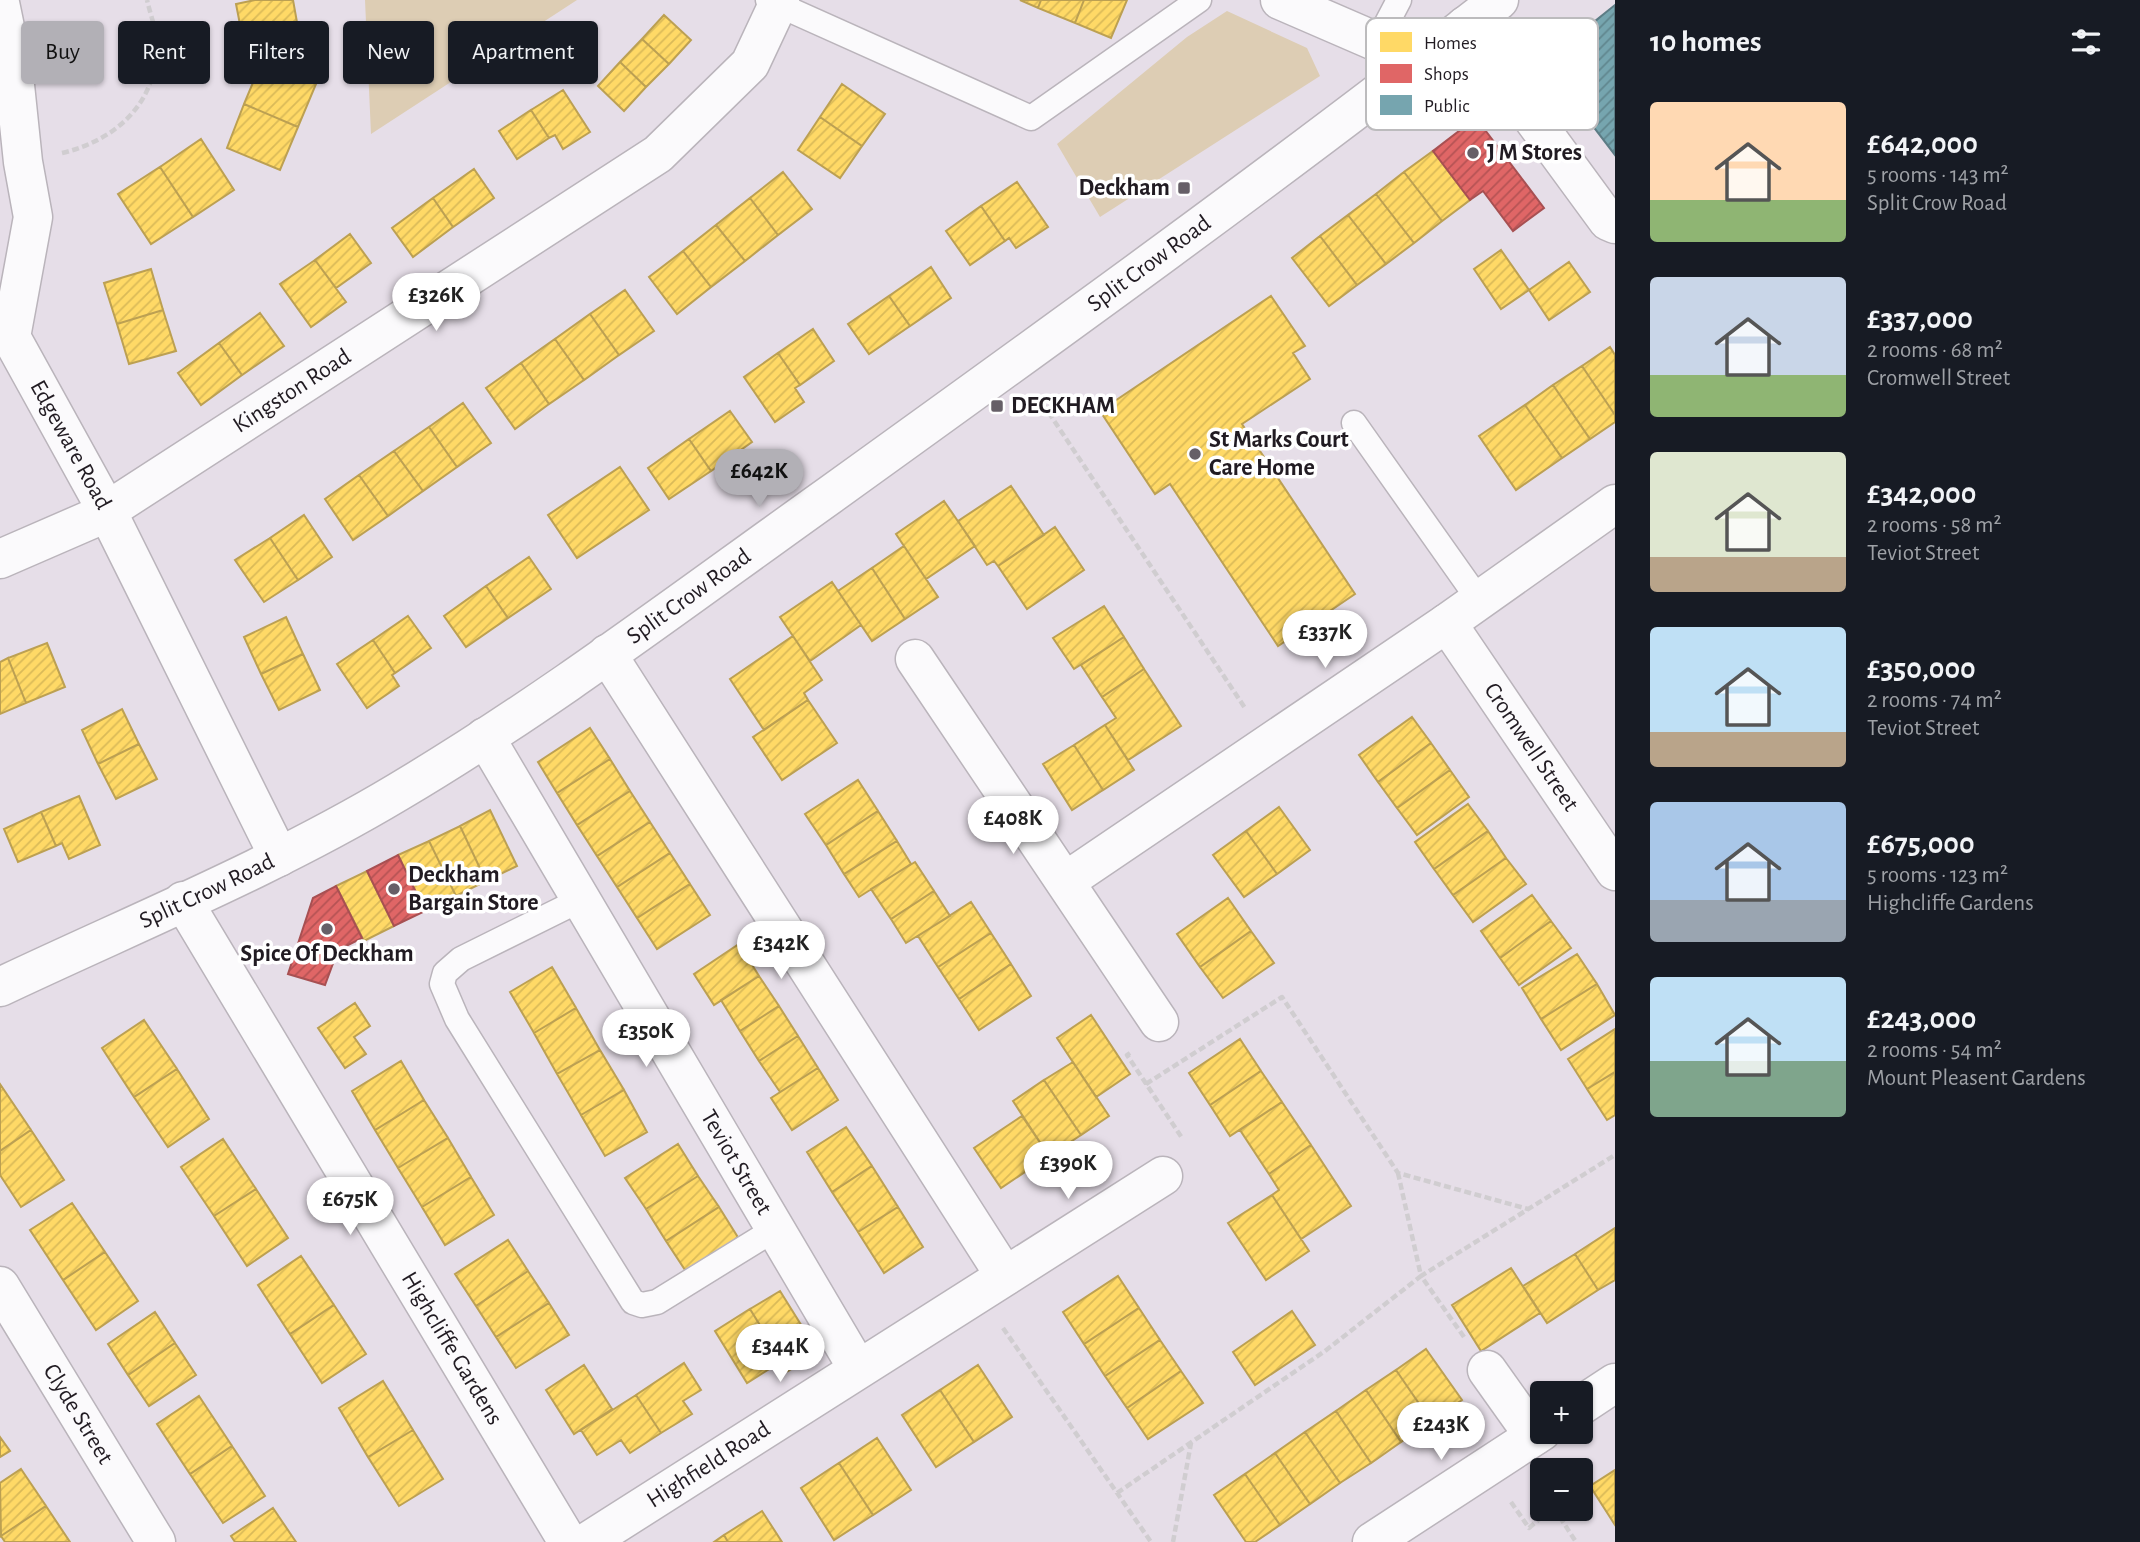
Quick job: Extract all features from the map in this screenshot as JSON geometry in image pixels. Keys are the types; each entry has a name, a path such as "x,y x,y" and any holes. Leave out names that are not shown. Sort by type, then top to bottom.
{"street":[{"path":"1280,0 1366,36"},
{"name":"Split Crow Road","path":"1475,18 1499,0"},
{"name":"Kingston Road","path":"0,559 107,511 659,154 750,64 776,1"},
{"name":"Edgeware Road","path":"0,3 7,68 33,217 11,337 107,511 279,857"},
{"name":"Split Crow Road","path":"0,987 279,857 396,793 485,737 607,654 1016,362 1366,100"},
{"path":"1542,130 1608,220 1615,224"},
{"path":"1066,881 1447,623 1615,504"},
{"name":"Cromwell Street","path":"1447,623 1615,872"},
{"path":"607,654 992,1285"},
{"path":"915,659 1158,1022"},
{"name":"Teviot Street","path":"485,737 858,1369"},
{"name":"Highcliffe Gardens","path":"183,901 568,1542"},
{"name":"Highfield Road","path":"587,1542 1163,1176"},
{"name":"Clyde Street","path":"0,1286 156,1542"},
{"path":"1487,1370 1530,1423"},
{"path":"1593,1397 1615,1383"},
{"path":"1372,1542 1530,1438"}],"lane":[{"path":"776,1 1031,118 1199,0"},
{"path":"1389,18 1399,0"},
{"path":"1354,423 1479,600"},
{"path":"580,900 461,959 445,973 442,984 457,1019 633,1302 642,1305 657,1302 775,1230"}],"path":[{"path":"23,162 74,150 113,134 139,106 153,71 157,41 147,0"},
{"path":"1016,362 1268,744"},
{"path":"1146,1084 1282,997 1398,1173 1421,1276 1487,1370"},
{"path":"1158,1022 1127,1055 1189,1149 1163,1176"},
{"path":"1117,1493 1325,1351 1421,1276 1615,1155"},
{"path":"1398,1173 1528,1209"},
{"path":"992,1285 1117,1493 1151,1542"},
{"path":"1173,1542 1191,1443"},
{"path":"1486,1467 1530,1528 1538,1521"},
{"path":"1562,1521 1576,1542"}],"shaded area":[{"path":"365,0 577,0 545,21 448,21 448,84 371,134 369,84 434,84 434,21 366,21"},
{"path":"1227,11 1307,48 1320,76 1100,217 1057,144 1187,37"}],"building: Homes":[{"path":"255,0 293,0 297,21 239,21 236,4"},
{"path":"1020,0 1041,0 1038,8"},
{"path":"1041,0 1084,0 1075,23 1038,8"},
{"path":"1084,0 1127,0 1111,38 1075,23"},
{"path":"664,15 691,40 669,64 642,39"},
{"path":"642,39 669,64 646,87 620,62"},
{"path":"620,62 646,87 624,111 598,86"},
{"path":"252,84 316,84 298,127 244,104"},
{"path":"842,84 885,114 862,146 820,117"},
{"path":"563,90 590,132 563,149 555,135 549,138 531,110"},
{"path":"244,104 298,127 280,170 227,148"},
{"path":"531,110 549,138 517,159 499,131"},
{"path":"820,117 862,146 840,178 798,150"},
{"path":"201,139 234,190 193,217 160,167"},
{"path":"1433,151 1470,200 1442,221 1404,172"},
{"path":"160,167 193,217 151,244 118,194"},
{"path":"474,169 494,198 453,227 433,198"},
{"path":"783,172 812,209 778,235 750,198"},
{"path":"1404,172 1442,221 1414,243 1376,194"},
{"path":"1017,182 1048,227 1016,248 1009,238 1005,241 981,206"},
{"path":"1376,194 1414,243 1386,264 1348,215"},
{"path":"433,198 453,227 413,257 392,228"},
{"path":"750,198 778,235 745,261 716,225"},
{"path":"981,206 1005,241 970,265 946,231"},
{"path":"1348,215 1386,264 1357,285 1320,236"},
{"path":"716,225 745,261 711,287 683,251"},
{"path":"350,234 371,263 336,288 315,260"},
{"path":"1320,236 1357,285 1329,306 1292,258"},
{"path":"1501,250 1529,290 1501,309 1474,269"},
{"path":"683,251 711,287 677,314 649,277"},
{"path":"315,260 346,302 311,327 280,284"},
{"path":"1569,262 1590,292 1549,320 1529,290"},
{"path":"931,267 951,298 910,326 889,296"},
{"path":"151,269 163,310 117,324 104,283"},
{"path":"625,290 654,331 619,355 590,314"},
{"path":"889,296 910,326 869,354 848,324"},
{"name":"St Marks Court Care Home","path":"1271,296 1305,346 1293,353 1310,379 1242,424 1355,594 1278,646 1170,484 1155,494 1100,411"},
{"path":"163,310 176,351 129,364 117,324"},
{"path":"260,313 284,346 242,375 219,343"},
{"path":"590,314 619,355 584,380 555,339"},
{"path":"813,329 834,361 800,385 778,353"},
{"path":"555,339 584,380 549,404 521,363"},
{"path":"219,343 242,375 201,405 178,373"},
{"path":"1610,347 1615,355 1615,415 1582,366"},
{"path":"778,353 800,385 795,388 804,402 775,422 744,377"},
{"path":"521,363 549,404 515,429 486,388"},
{"path":"1582,366 1615,415 1615,422 1590,439 1553,385"},
{"path":"1553,385 1590,439 1562,458 1525,405"},
{"path":"463,403 491,443 457,467 429,427"},
{"path":"1525,405 1562,458 1516,490 1479,436"},
{"path":"730,411 752,442 711,471 689,439"},
{"path":"429,427 457,467 423,491 394,451"},
{"path":"689,439 711,471 669,499 648,468"},
{"path":"394,451 423,491 388,516 359,475"},
{"path":"620,467 649,510 577,558 548,515"},
{"path":"359,475 388,516 353,540 325,499"},
{"path":"1011,486 1044,535 998,566 994,561 987,565 958,521"},
{"path":"944,501 975,546 926,579 896,534"},
{"path":"304,515 332,557 298,580 270,538"},
{"path":"1055,527 1084,570 1027,609 998,566"},
{"path":"270,538 298,580 264,602 235,560"},
{"path":"904,546 938,597 905,619 872,568"},
{"path":"529,557 551,589 508,618 486,586"},
{"path":"872,568 905,619 872,641 838,591"},
{"path":"832,582 861,625 810,661 780,617"},
{"path":"486,586 508,618 466,647 444,616"},
{"path":"1104,606 1124,637 1074,669 1053,638"},
{"path":"408,616 431,648 395,673 373,640"},
{"path":"286,617 303,654 261,674 244,637"},
{"path":"793,636 822,680 804,693 808,700 764,730 730,679"},
{"path":"1124,637 1144,669 1102,697 1081,665"},
{"path":"373,640 395,673 392,675 399,686 367,708 337,664"},
{"path":"47,643 65,687 26,703 8,658"},
{"path":"303,654 320,690 279,710 261,674"},
{"path":"8,658 26,703 0,714 0,662"},
{"path":"1144,669 1181,726 1128,760 1105,725 1116,718 1102,697"},
{"path":"808,700 837,743 782,780 753,737"},
{"path":"122,709 139,744 98,764 82,730"},
{"path":"1412,717 1431,743 1378,782 1359,755"},
{"path":"1105,725 1134,770 1103,790 1074,745"},
{"path":"590,728 610,759 557,793 538,762"},
{"path":"1431,743 1450,770 1397,808 1378,782"},
{"path":"139,744 157,779 116,799 98,764"},
{"path":"1074,745 1103,790 1072,810 1043,764"},
{"path":"610,759 630,791 577,825 557,793"},
{"path":"1450,770 1469,797 1417,835 1397,808"},
{"path":"858,780 878,811 826,845 805,814"},
{"path":"630,791 650,822 597,856 577,825"},
{"path":"79,796 100,845 69,859 62,843 56,846 41,812"},
{"path":"1468,804 1488,831 1434,869 1415,842"},
{"path":"1279,807 1310,850 1277,874 1246,831"},
{"path":"490,810 517,866 486,881 460,826"},
{"path":"878,811 897,841 844,874 826,845"},
{"path":"41,812 56,846 18,862 4,829"},
{"path":"650,822 670,853 617,887 597,856"},
{"path":"460,826 486,881 456,896 429,841"},
{"path":"1246,831 1277,874 1244,897 1213,855"},
{"path":"1488,831 1506,858 1453,895 1434,869"},
{"path":"429,841 456,896 425,911 398,855"},
{"path":"897,841 911,864 859,897 844,874"},
{"path":"670,853 690,884 637,918 617,887"},
{"path":"1506,858 1526,884 1473,922 1453,895"},
{"path":"915,862 934,891 891,919 871,889"},
{"path":"367,871 394,926 364,941 336,886"},
{"path":"690,884 710,915 657,949 637,918"},
{"path":"934,891 950,916 906,943 891,919"},
{"path":"1532,895 1551,921 1500,958 1481,931"},
{"path":"1228,898 1251,931 1200,967 1177,934"},
{"path":"971,902 991,933 938,967 918,936"},
{"path":"1551,921 1571,948 1519,985 1500,958"},
{"path":"1251,931 1274,963 1223,998 1200,967"},
{"path":"991,933 1011,964 959,999 938,967"},
{"path":"739,944 759,976 714,1005 694,974"},
{"path":"1577,954 1597,984 1541,1019 1522,988"},
{"path":"1011,964 1031,996 979,1030 959,999"},
{"path":"552,967 576,1008 534,1033 510,992"},
{"path":"759,976 779,1006 740,1031 721,1000"},
{"path":"1597,984 1615,1015 1561,1050 1541,1019"},
{"path":"355,1003 370,1026 354,1037 366,1054 345,1068 318,1028"},
{"path":"779,1006 798,1036 759,1061 740,1031"},
{"path":"576,1008 600,1050 557,1074 534,1033"},
{"path":"1091,1015 1130,1074 1096,1097 1057,1038"},
{"path":"144,1020 177,1069 134,1097 102,1048"},
{"path":"1615,1029 1615,1072 1587,1089 1568,1059"},
{"path":"798,1036 818,1068 780,1092 759,1061"},
{"path":"1240,1039 1261,1071 1210,1105 1189,1073"},
{"path":"600,1050 624,1090 581,1115 557,1074"},
{"path":"401,1061 424,1100 375,1130 352,1091"},
{"path":"1073,1062 1109,1116 1081,1135 1044,1080"},
{"path":"818,1068 838,1100 792,1130 771,1098"},
{"path":"177,1069 209,1119 168,1147 134,1097"},
{"path":"1261,1071 1282,1102 1230,1136 1210,1105"},
{"path":"1615,1072 1615,1115 1607,1120 1587,1089"},
{"path":"1044,1080 1081,1135 1049,1156 1013,1101"},
{"path":"0,1084 31,1130 0,1151"},
{"path":"624,1090 647,1132 605,1156 581,1115"},
{"path":"424,1100 448,1138 398,1168 375,1130"},
{"path":"1282,1102 1311,1145 1269,1174 1240,1130"},
{"path":"1022,1116 1049,1156 1001,1188 974,1148"},
{"path":"846,1127 872,1166 832,1192 807,1152"},
{"path":"31,1130 64,1180 21,1207 0,1175 0,1151"},
{"path":"448,1138 471,1177 422,1207 398,1168"},
{"path":"223,1139 256,1189 214,1216 181,1167"},
{"path":"678,1144 698,1176 646,1209 625,1178"},
{"path":"1311,1145 1351,1206 1301,1239 1272,1195 1279,1190 1269,1174"},
{"path":"872,1166 898,1207 858,1232 832,1192"},
{"path":"698,1176 719,1207 666,1241 646,1209"},
{"path":"471,1177 494,1215 445,1245 422,1207"},
{"path":"256,1189 288,1238 247,1266 214,1216"},
{"path":"1272,1195 1309,1251 1266,1280 1228,1223"},
{"path":"72,1203 105,1252 63,1280 30,1230"},
{"path":"719,1207 739,1239 687,1273 666,1241"},
{"path":"898,1207 923,1247 884,1273 858,1232"},
{"path":"1615,1228 1615,1280 1598,1290 1575,1254"},
{"path":"508,1240 528,1271 476,1306 455,1274"},
{"path":"105,1252 138,1301 96,1330 63,1280"},
{"path":"1575,1254 1598,1290 1547,1323 1523,1286"},
{"path":"301,1256 334,1305 290,1334 258,1285"},
{"path":"1511,1268 1540,1313 1481,1351 1452,1305"},
{"path":"528,1271 549,1303 496,1337 476,1306"},
{"path":"1118,1276 1139,1308 1084,1344 1063,1312"},
{"path":"780,1291 818,1352 788,1371 750,1309"},
{"path":"549,1303 569,1335 516,1368 496,1337"},
{"path":"334,1305 366,1354 322,1383 290,1334"},
{"path":"1139,1308 1160,1340 1105,1376 1084,1344"},
{"path":"750,1309 782,1361 747,1383 715,1331"},
{"path":"1292,1311 1315,1345 1255,1385 1233,1352"},
{"path":"155,1312 175,1343 128,1375 108,1344"},
{"path":"1160,1340 1181,1371 1127,1408 1105,1376"},
{"path":"175,1343 196,1375 149,1406 128,1375"},
{"path":"1426,1349 1462,1400 1431,1421 1396,1370"},
{"path":"684,1363 701,1390 683,1401 692,1414 661,1433 636,1395"},
{"path":"584,1365 612,1409 574,1434 546,1390"},
{"path":"978,1365 1012,1417 974,1442 940,1390"},
{"path":"1396,1370 1431,1421 1401,1442 1366,1390"},
{"path":"1181,1371 1203,1403 1148,1439 1127,1408"},
{"path":"383,1381 413,1430 368,1457 339,1408"},
{"path":"940,1390 974,1442 936,1467 902,1415"},
{"path":"1366,1390 1401,1442 1371,1463 1336,1411"},
{"path":"636,1395 661,1433 630,1453 621,1440 597,1455 581,1430"},
{"path":"199,1396 232,1446 190,1474 157,1424"},
{"path":"1336,1411 1371,1463 1340,1483 1305,1432"},
{"path":"413,1430 443,1479 399,1506 368,1457"},
{"path":"1305,1432 1340,1483 1310,1504 1275,1453"},
{"path":"0,1437 10,1451 0,1457"},
{"path":"877,1438 911,1490 873,1515 839,1463"},
{"path":"232,1446 265,1496 223,1523 190,1474"},
{"path":"1275,1453 1310,1504 1280,1525 1245,1474"},
{"path":"839,1463 873,1515 834,1540 801,1488"},
{"path":"21,1469 46,1506 1,1536 0,1483"},
{"path":"1615,1470 1615,1525 1593,1491 1593,1484"},
{"path":"1245,1474 1280,1525 1255,1542 1246,1542 1214,1495"},
{"path":"46,1506 70,1542 5,1542 1,1536"},
{"path":"273,1508 296,1542 235,1542 231,1536"},
{"path":"762,1511 782,1542 728,1542 724,1535"},
{"path":"724,1535 728,1542 714,1542"}],"building: Shops":[{"path":"1460,130 1485,130 1544,208 1513,231 1483,191 1470,200 1433,151"},
{"path":"398,855 425,911 394,926 367,871"},
{"path":"336,886 362,938 338,950 325,985 288,974 313,898"}],"building: Public":[{"path":"1615,5 1615,155 1596,130 1598,19"}],"place":[{"name":"J M Stores","path":"1473,153"},
{"name":"Deckham","path":"1184,188"},
{"name":"DECKHAM","path":"997,406"},
{"name":"St Marks Court Care Home","path":"1195,454"},
{"name":"Deckham Bargain Store","path":"394,889"},
{"name":"Spice Of Deckham","path":"327,929"}]}
